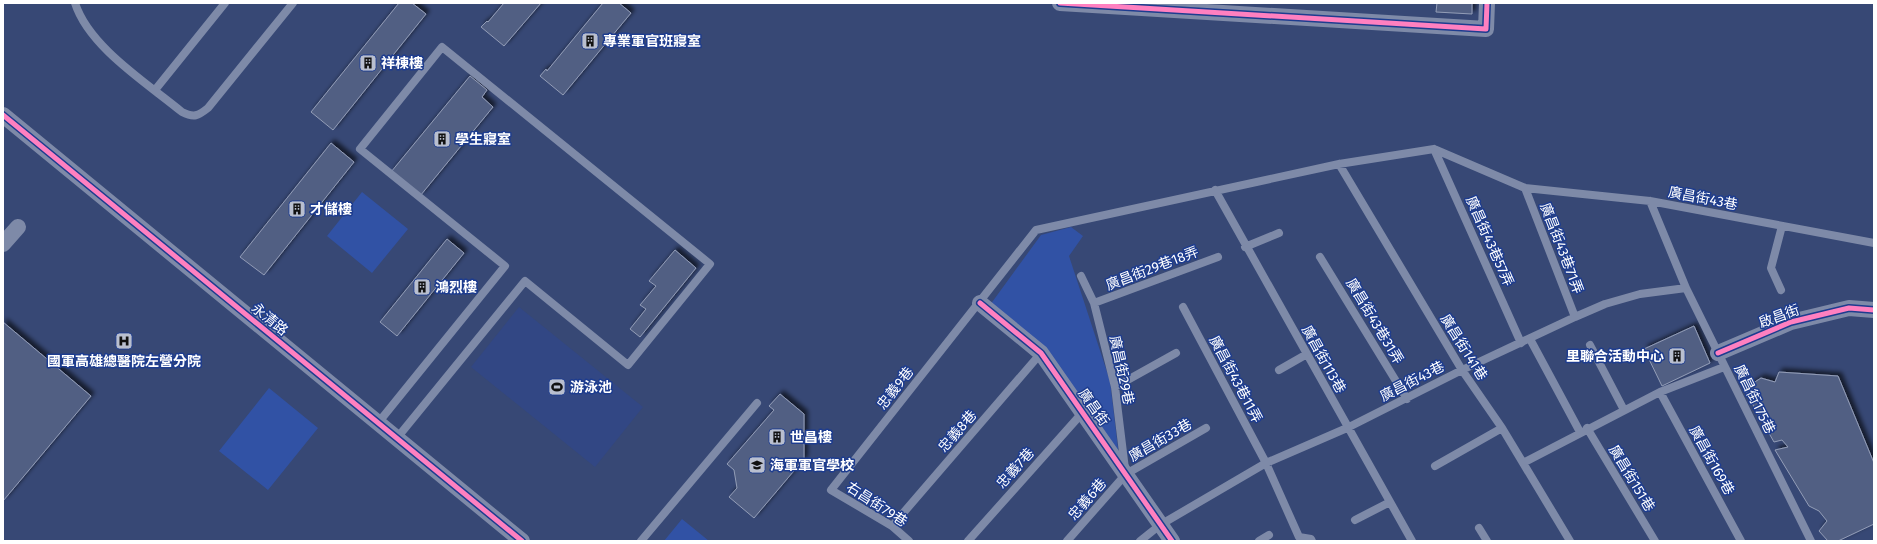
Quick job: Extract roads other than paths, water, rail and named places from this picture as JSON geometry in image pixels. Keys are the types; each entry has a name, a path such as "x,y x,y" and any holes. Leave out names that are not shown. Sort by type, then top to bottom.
{"street":[{"path":"1060,3 1182,7 1486,29 1487,3"},
{"name":"永清路","path":"3,116 522,541"},
{"path":"3,244 18,227"},
{"name":"廣昌街","path":"980,302 1041,353 1172,541"},
{"name":"啟昌街","path":"1721,360 1791,322 1849,308 1874,310"}],"lane":[{"path":"75,3 78,13 88,29 105,50 190,116 200,115 208,108 293,3"},
{"path":"155,90 225,3"},
{"path":"378,423 505,266 360,149 442,47 710,264 628,365 525,281 397,438"},
{"name":"忠義9巷","path":"831,490 1036,230 1339,164 1434,149"},
{"name":"廣昌街43巷","path":"1434,149 1525,188 1650,201 1874,243"},
{"name":"廣昌街43巷57弄","path":"1434,149 1521,344"},
{"name":"廣昌街141巷","path":"1339,164 1462,370 1502,428 1570,541"},
{"name":"廣昌街43巷71弄","path":"1525,188 1576,317"},
{"name":"廣昌街113巷","path":"1215,190 1347,428 1412,541"},
{"name":"廣昌街175巷","path":"1650,201 1686,288 1811,541"},
{"path":"1781,290 1771,268 1782,226"},
{"path":"1245,246 1279,233"},
{"name":"廣昌街29巷18弄","path":"1094,303 1218,257"},
{"name":"廣昌街43巷31弄","path":"1320,257 1407,399"},
{"name":"廣昌街29巷","path":"1081,276 1094,303 1115,387 1126,474"},
{"name":"廣昌街43巷","path":"1140,541 1160,525 1266,464 1347,428 1462,370 1521,344 1576,317 1605,304 1640,294 1686,288"},
{"name":"廣昌街43巷11弄","path":"1183,306 1266,464 1299,537 1311,539 1312,541"},
{"path":"1530,339 1584,430"},
{"path":"1590,345 1624,410"},
{"name":"忠義8巷","path":"892,526 1041,353"},
{"path":"1115,387 1176,353"},
{"path":"1279,370 1307,354"},
{"path":"1523,463 1721,360"},
{"name":"廣昌街169巷","path":"1660,392 1741,541"},
{"path":"641,541 757,402"},
{"name":"忠義7巷","path":"968,541 1082,412"},
{"name":"廣昌街33巷","path":"1126,474 1206,428"},
{"path":"1435,466 1502,428"},
{"name":"廣昌街151巷","path":"1584,430 1655,541"},
{"name":"忠義6巷","path":"1067,541 1126,474"},
{"name":"右昌街79巷","path":"831,490 892,526 909,541"},
{"path":"1355,520 1390,502"},
{"path":"1479,528 1486,541"},
{"path":"1259,541 1269,535"}],"place":[{"name":"專業軍官班寢室","path":"590,41"},
{"name":"祥棟樓","path":"368,63"},
{"name":"學生寢室","path":"442,139"},
{"name":"才儲樓","path":"297,209"},
{"name":"鴻烈樓","path":"422,287"},
{"name":"國軍高雄總醫院左營分院","path":"124,341"},
{"name":"里聯合活動中心","path":"1677,356"},
{"name":"游泳池","path":"557,387"},
{"name":"世昌樓","path":"777,437"},
{"name":"海軍軍官學校","path":"757,465"}]}
